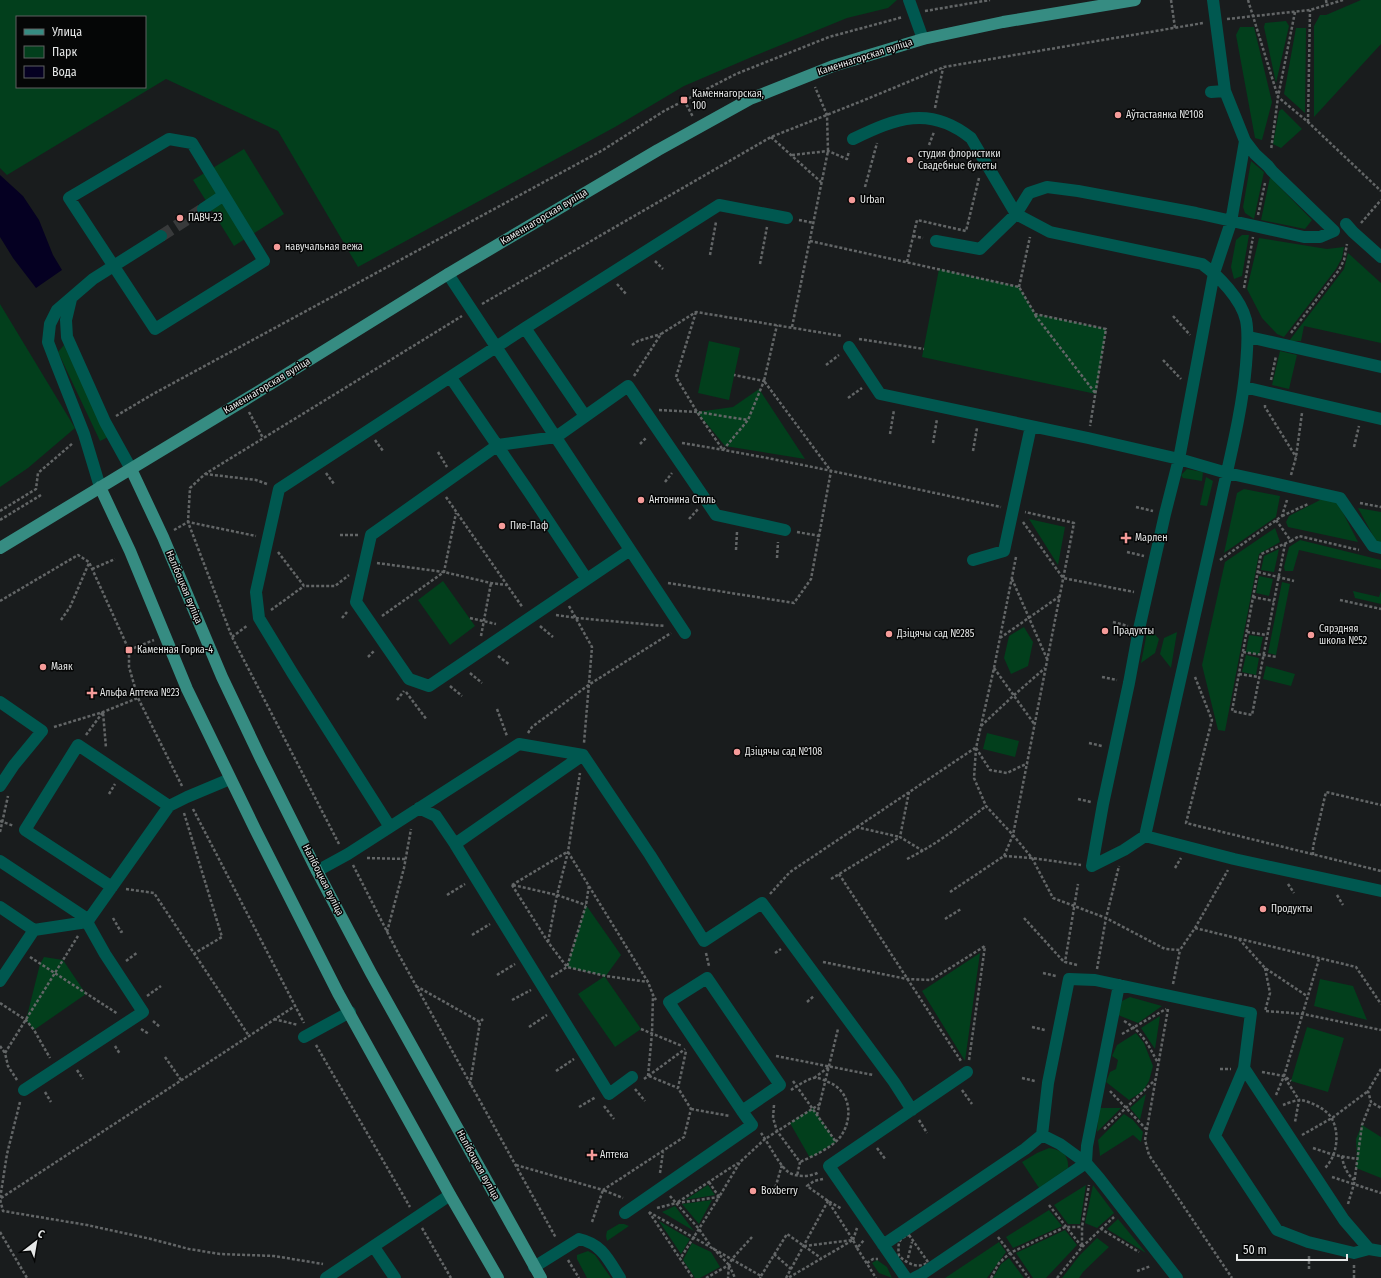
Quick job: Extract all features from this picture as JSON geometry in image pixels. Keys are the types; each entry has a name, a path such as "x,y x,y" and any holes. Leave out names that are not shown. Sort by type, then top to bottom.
{"main road":[{"name":"Каменнагорская вуліца","path":"0,548 243,401 448,274 698,127 750,100 833,66 923,39 1003,22 1135,0"},
{"name":"Налібоцкая вуліца","path":"131,469 163,537 222,677 318,871 371,973 541,1278"},
{"path":"100,487 130,552 187,689 230,779 338,992 450,1195 498,1278"}],"lane":[{"path":"909,0 923,39"},
{"path":"936,241 980,248 1016,214 1029,193 1047,187 1078,191 1188,212 1304,237 1320,238 1334,231 1255,154 1245,140 1225,91 1213,0"},
{"path":"1211,92 1225,91"},
{"path":"853,139 881,127 910,118 933,118 944,121 960,129 971,138 1016,214 1050,232 1202,264 1226,285 1246,318 1249,337 1244,387 1145,836 1124,850 1092,866"},
{"path":"169,139 192,143 224,195 264,261 155,328 69,198 169,139"},
{"path":"1092,866 1103,804 1139,629 1179,459 1214,273 1231,222 1245,140"},
{"path":"203,209 224,195"},
{"path":"390,827 293,674 260,618 256,592 280,488 451,378 525,328 719,205 786,218"},
{"path":"1350,228 1381,257"},
{"path":"100,487 84,434 48,342 50,324 57,310 93,279 161,236"},
{"path":"448,274 683,630"},
{"path":"71,299 66,320 67,337 105,422 131,469"},
{"path":"525,328 585,416"},
{"path":"1249,337 1381,367"},
{"path":"851,341 880,394 1088,438 1179,459 1226,473 1340,498 1373,546 1381,548"},
{"path":"451,378 498,445 586,578"},
{"path":"630,550 586,578 429,686 409,679 356,602 371,535 498,445 556,437 628,386 716,515 785,530"},
{"path":"1244,387 1381,419"},
{"path":"973,560 1004,551 1031,426"},
{"path":"0,702 42,731 14,765 0,786"},
{"path":"112,887 25,830 78,746 169,806"},
{"path":"318,871 348,854 516,747 583,755 650,855 704,941 762,903 912,1110"},
{"path":"455,844 583,755"},
{"path":"0,907 34,930 88,921 169,806 230,779"},
{"path":"419,808 436,816 455,844 609,1094 633,1082"},
{"path":"1145,836 1234,859 1381,891"},
{"path":"0,861 88,921 105,954 143,1012 24,1090"},
{"path":"0,981 34,930"},
{"path":"883,1245 1025,1149 1042,1135 1048,1083 1069,979 1096,974 1119,985 1251,1013 1244,1068 1215,1136 1277,1230 1308,1242 1354,1253 1375,1250"},
{"path":"625,1213 752,1125 745,1115 669,1002 707,978 780,1085 745,1115"},
{"path":"1086,1163 1087,1146 1119,985"},
{"path":"307,1036 350,1012"},
{"path":"1244,1068 1292,1140 1318,1175 1344,1220 1375,1250"},
{"path":"906,1278 829,1166 967,1072"},
{"path":"1042,1135 1060,1144 1086,1163 1177,1278"},
{"path":"914,1278 1086,1163"},
{"path":"326,1278 450,1195"},
{"path":"534,1267 579,1239 598,1247 620,1278"},
{"path":"374,1247 395,1278"}],"path":[{"path":"105,422 160,390 603,150 664,111 736,74 829,37 914,14 990,0"},
{"path":"1171,0 1175,28"},
{"path":"1326,0 1327,6"},
{"path":"579,1278 416,986 348,854 341,847 232,637 188,522 190,488 205,474 472,310 771,137 944,67 1216,20 1310,10 1343,0"},
{"path":"1308,122 1310,10"},
{"path":"1295,12 1278,97 1308,122 1381,191"},
{"path":"933,118 944,67"},
{"path":"792,327 828,151 827,115 810,75"},
{"path":"684,100 698,127"},
{"path":"866,187 881,127"},
{"path":"771,137 822,182"},
{"path":"792,155 828,151 847,159 853,139"},
{"path":"907,262 917,220 966,231 983,160"},
{"path":"1289,336 1339,270 1344,260 1350,228 1381,200"},
{"path":"710,256 719,205"},
{"path":"760,264 769,214"},
{"path":"1034,223 1019,287 1035,314 1096,394"},
{"path":"810,241 1019,287"},
{"path":"696,312 676,377 697,412 723,450"},
{"path":"632,346 638,341 661,334 696,312 792,327 851,341 924,349"},
{"path":"1035,314 1106,329 1088,438"},
{"path":"1173,316 1200,346"},
{"path":"723,450 748,420 764,381 777,325"},
{"path":"628,386 661,334"},
{"path":"1163,360 1192,391"},
{"path":"651,581 794,603 811,579 831,471 764,381 734,375"},
{"path":"890,434 897,398"},
{"path":"243,401 263,438"},
{"path":"933,443 939,406"},
{"path":"1284,475 1291,477 1296,457 1303,407"},
{"path":"644,409 697,412 748,420"},
{"path":"973,451 980,414"},
{"path":"1354,447 1360,421"},
{"path":"0,511 36,488 38,473 84,434"},
{"path":"666,441 723,450 831,471 1074,523 1013,836 1004,856 950,892"},
{"path":"205,474 256,480 280,488"},
{"path":"439,487 506,585 533,615 577,618 683,630"},
{"path":"1282,516 1289,487"},
{"path":"0,520 41,495"},
{"path":"1354,502 1381,507"},
{"path":"1221,554 1220,561 1282,516 1311,503"},
{"path":"1136,507 1165,514"},
{"path":"371,623 444,572 456,512"},
{"path":"1022,528 1025,512"},
{"path":"1276,520 1291,541"},
{"path":"1023,521 1063,578 1147,594"},
{"path":"174,530 188,522 268,538 304,586 335,586 365,561 444,572 506,585"},
{"path":"785,530 820,536"},
{"path":"340,535 371,535"},
{"path":"1285,544 1252,715 1232,711 1261,554 1285,544 1299,536 1366,552"},
{"path":"0,601 78,555 89,562 129,650 129,667 138,698 187,797 306,1027 274,1019"},
{"path":"1016,557 994,668 976,748 974,778 986,806 1032,858 1053,898 1106,918 1165,949 1180,950"},
{"path":"92,569 116,559"},
{"path":"61,620 70,607 89,562"},
{"path":"1258,572 1294,581"},
{"path":"1012,578 1047,659"},
{"path":"478,653 491,583"},
{"path":"548,942 557,895 568,852 583,755 592,647 577,618 562,595"},
{"path":"1000,638 1060,595"},
{"path":"1253,597 1274,601"},
{"path":"1340,600 1381,609"},
{"path":"470,618 514,628"},
{"path":"497,709 516,747 532,727 590,684 683,630"},
{"path":"1247,632 1267,635"},
{"path":"129,650 165,635"},
{"path":"1243,652 1277,657"},
{"path":"994,668 1012,696 1035,725"},
{"path":"981,727 1012,696 1045,668"},
{"path":"1197,669 1195,677 1212,720 1186,823 1381,871"},
{"path":"1239,674 1259,677"},
{"path":"404,690 428,720"},
{"path":"42,731 103,712 138,698"},
{"path":"78,746 103,712"},
{"path":"103,712 107,765"},
{"path":"976,748 990,770 1007,773 1028,762"},
{"path":"762,903 790,872 909,791 976,748"},
{"path":"831,879 900,837 909,791"},
{"path":"1313,855 1313,847 1326,792 1381,805"},
{"path":"187,797 184,814 222,937 195,953"},
{"path":"907,859 923,851 986,806"},
{"path":"387,932 406,859 412,825 405,829"},
{"path":"856,827 900,837 923,851"},
{"path":"1096,974 1106,918 1124,850"},
{"path":"512,885 568,852"},
{"path":"568,852 648,982 657,1001"},
{"path":"1004,856 1092,866"},
{"path":"366,858 406,859"},
{"path":"1171,996 1180,950 1195,928 1234,859"},
{"path":"839,874 967,1072"},
{"path":"447,895 468,882"},
{"path":"1069,979 1065,962 1078,884"},
{"path":"512,885 557,895 586,905"},
{"path":"512,885 566,968 648,982"},
{"path":"566,968 586,905 589,885"},
{"path":"112,887 154,893 249,1036"},
{"path":"946,919 961,909"},
{"path":"113,918 122,932 123,931"},
{"path":"1024,918 1065,962 1078,965"},
{"path":"6,1053 88,921"},
{"path":"472,935 493,923"},
{"path":"1195,928 1356,967 1381,1004"},
{"path":"1238,938 1265,968 1307,996"},
{"path":"802,958 907,979 931,980 985,946 967,1072"},
{"path":"19,951 149,1034"},
{"path":"1284,1076 1319,958"},
{"path":"497,975 518,963"},
{"path":"1091,968 1096,974"},
{"path":"1265,968 1270,993 1266,1011"},
{"path":"416,986 480,1022"},
{"path":"512,1000 533,989"},
{"path":"648,1076 652,1033 653,995"},
{"path":"0,1003 26,1020 34,1030 56,1068"},
{"path":"0,1199 295,1006"},
{"path":"1107,1042 1168,1007 1145,1140 1149,1156 1232,1278"},
{"path":"1251,1013 1266,1011 1303,1014 1381,1030"},
{"path":"817,1116 842,1012"},
{"path":"529,1027 548,1014"},
{"path":"1112,1016 1134,1027 1144,1038 1158,1064"},
{"path":"470,1085 480,1022 483,1020"},
{"path":"642,1029 686,1048"},
{"path":"307,1036 451,1278"},
{"path":"678,1088 686,1048 682,1041"},
{"path":"0,1046 6,1053 8,1066 24,1090 7,1154 0,1199 3,1211 87,1225 189,1249 212,1253 274,1256 326,1265 338,1270"},
{"path":"648,1076 686,1048"},
{"path":"758,1053 891,1079"},
{"path":"775,1056 779,1062"},
{"path":"165,1057 181,1080"},
{"path":"556,1071 575,1058"},
{"path":"786,1095 796,1086 813,1078 829,1067"},
{"path":"1292,1140 1332,1118 1368,1091 1381,1069"},
{"path":"592,1222 603,1190 684,1137 691,1109 678,1088 648,1076"},
{"path":"1284,1076 1291,1081"},
{"path":"1284,1076 1300,1100 1323,1109 1332,1118 1336,1139 1334,1155 1330,1163 1318,1175"},
{"path":"800,1162 810,1158 836,1142 845,1128 849,1112 847,1101 843,1092 838,1087 826,1081 813,1078"},
{"path":"792,1080 845,1155"},
{"path":"956,1080 972,1104"},
{"path":"1100,1080 1147,1130"},
{"path":"1104,1129 1156,1080"},
{"path":"633,1082 645,1101"},
{"path":"1344,1220 1354,1184 1362,1125 1371,1102 1368,1091"},
{"path":"579,1107 598,1096"},
{"path":"1271,1108 1300,1100"},
{"path":"1292,1140 1300,1100"},
{"path":"1371,1102 1381,1108"},
{"path":"775,1103 773,1118 777,1131 800,1162 797,1176"},
{"path":"676,1203 740,1162 765,1139 820,1104"},
{"path":"604,1106 614,1119"},
{"path":"691,1109 745,1115 751,1119 782,1165 788,1172 797,1176 813,1176 829,1166"},
{"path":"1292,1140 1334,1155 1357,1159"},
{"path":"1342,1156 1345,1167 1354,1180"},
{"path":"680,1259 740,1162"},
{"path":"516,1165 603,1190 629,1201"},
{"path":"774,1192 782,1165"},
{"path":"1318,1175 1354,1184 1381,1193"},
{"path":"708,1182 719,1197"},
{"path":"1082,1247 1082,1227 1089,1184"},
{"path":"647,1210 676,1203 719,1197"},
{"path":"787,1278 828,1201 876,1278"},
{"path":"1043,1209 1055,1201"},
{"path":"676,1203 699,1229 710,1246 729,1265 735,1278"},
{"path":"1049,1205 1082,1247"},
{"path":"647,1210 693,1238 732,1258 761,1277 787,1234 821,1258"},
{"path":"647,1210 693,1278"},
{"path":"1057,1278 1082,1247 1118,1213"},
{"path":"787,1278 852,1240 857,1227"},
{"path":"991,1278 999,1263 1010,1253 1065,1227 1082,1227"},
{"path":"1101,1229 1144,1256"},
{"path":"0,1232 27,1278"},
{"path":"857,1248 864,1241 864,1235"},
{"path":"909,1235 928,1262 917,1266 907,1263 899,1256 898,1248 899,1241 903,1236 909,1235"},
{"path":"728,1278 729,1265 732,1258 752,1237"},
{"path":"992,1241 998,1237 1029,1278"},
{"path":"803,1246 852,1240"},
{"path":"907,1263 912,1240"},
{"path":"774,1254 791,1269"},
{"path":"1137,1271 1157,1263"},
{"path":"706,1278 729,1265"}],"green space":[{"path":"0,0 897,0 888,8 847,18 684,86 615,127 358,267 278,131 166,79 7,175 0,168"},
{"path":"1361,0 1381,0 1381,44 1314,117 1314,26 1320,15 1326,15"},
{"path":"1286,21 1289,26 1276,83 1264,27 1265,23"},
{"path":"1240,27 1254,27 1272,102 1262,140 1255,138 1236,35"},
{"path":"1296,28 1306,28 1305,113 1284,94"},
{"path":"1282,109 1302,129 1281,148 1273,144 1279,111"},
{"path":"244,149 284,214 234,246 193,180"},
{"path":"1251,161 1264,172 1254,219 1245,213 1243,207"},
{"path":"1270,177 1312,220 1305,229 1261,220"},
{"path":"1242,235 1249,235 1242,276 1234,279 1231,267 1236,240"},
{"path":"1259,238 1327,249 1344,247 1342,258 1336,269 1284,337 1277,334 1262,318 1247,289"},
{"path":"1348,253 1381,283 1381,343 1304,326 1301,341 1289,341 1344,269"},
{"path":"939,269 1019,287 1035,314 1106,329 1096,394 922,357"},
{"path":"0,304 75,428 28,468 0,487"},
{"path":"709,341 740,348 729,400 698,393"},
{"path":"64,345 108,437 100,441 58,352"},
{"path":"1280,351 1297,355 1289,389 1272,385"},
{"path":"759,389 805,459 725,446 697,412 733,407"},
{"path":"1187,469 1203,472 1202,481 1183,478 1181,475"},
{"path":"1206,477 1213,481 1207,506 1200,505"},
{"path":"1244,489 1280,496 1276,517 1224,553 1237,493"},
{"path":"1322,499 1338,503 1358,542 1288,527 1286,522 1289,516"},
{"path":"1358,508 1381,512 1381,544 1377,543"},
{"path":"1029,519 1065,527 1058,565"},
{"path":"1275,528 1280,542 1259,554 1225,731 1218,730 1202,665 1225,562"},
{"path":"1300,540 1381,560 1381,569 1299,550 1293,571 1285,571 1284,567 1289,547"},
{"path":"1279,549 1274,572 1261,570 1264,556"},
{"path":"1259,576 1273,579 1269,596 1256,593"},
{"path":"443,581 475,626 450,645 418,600"},
{"path":"1282,582 1290,584 1276,655 1268,653"},
{"path":"1353,591 1379,597 1381,591 1381,604 1355,598"},
{"path":"1024,627 1033,642 1028,666 1011,674 1004,658 1009,636"},
{"path":"1148,627 1159,639 1155,653 1141,663"},
{"path":"1177,632 1171,668 1160,654 1164,638"},
{"path":"1249,635 1263,637 1259,655 1246,652"},
{"path":"1246,655 1259,658 1256,675 1242,672"},
{"path":"1266,666 1295,674 1291,686 1263,679"},
{"path":"987,733 1019,741 1015,757 983,749"},
{"path":"586,905 621,955 605,977 641,1029 615,1047 578,994 605,976 567,967"},
{"path":"980,953 965,1061 922,991"},
{"path":"44,957 63,960 86,994 34,1030 26,1020 40,964"},
{"path":"1320,979 1353,986 1367,1020 1314,1006"},
{"path":"1130,997 1162,1006 1138,1023 1118,1015 1122,1001"},
{"path":"1160,1016 1155,1049 1141,1028"},
{"path":"1307,1027 1344,1038 1328,1092 1291,1081"},
{"path":"1136,1033 1144,1043 1153,1066 1149,1081 1143,1091 1129,1100 1106,1082 1110,1072 1116,1069 1118,1060 1112,1056 1117,1045"},
{"path":"1146,1094 1140,1120 1130,1108"},
{"path":"813,1108 836,1142 810,1158 790,1123"},
{"path":"1099,1108 1121,1108 1097,1132"},
{"path":"1124,1114 1133,1120 1143,1132 1141,1142 1133,1135 1100,1156 1098,1140"},
{"path":"1362,1125 1381,1137 1381,1178 1356,1168 1356,1139"},
{"path":"1049,1148 1058,1150 1066,1156 1068,1168 1039,1188 1022,1162"},
{"path":"708,1185 715,1195 685,1200"},
{"path":"1086,1185 1080,1224 1068,1224 1054,1205"},
{"path":"1093,1185 1114,1213 1097,1228 1085,1223"},
{"path":"712,1200 699,1224 682,1204"},
{"path":"675,1206 694,1231 662,1212"},
{"path":"1049,1210 1062,1226 1013,1248 1006,1237"},
{"path":"1118,1219 1146,1253 1107,1229"},
{"path":"659,1221 690,1239 681,1254"},
{"path":"619,1224 629,1226 607,1241 607,1231"},
{"path":"1065,1230 1077,1245 1046,1278 1033,1278 1016,1253"},
{"path":"1097,1238 1109,1247 1083,1272 1079,1278 1062,1278 1079,1256"},
{"path":"999,1242 1006,1252 987,1278 945,1278"},
{"path":"692,1243 711,1252 720,1267 700,1278 695,1278 683,1260"},
{"path":"588,1251 595,1255 611,1278 587,1278 577,1259 577,1255"},
{"path":"1009,1258 1024,1278 993,1278 1001,1264"},
{"path":"877,1260 887,1267 892,1278 879,1273 872,1263"}],"water":[{"path":"0,175 23,196 39,220 53,255 62,270 36,288 13,258 0,237"}],"tunnel":[{"path":"161,236 203,209"}],"place":[{"name":"Каменнагорская, 100","path":"684,100"},
{"name":"Аўтастаянка №108","path":"1118,115"},
{"name":"студия флористики Свадебные букеты","path":"910,160"},
{"name":"Urban","path":"852,200"},
{"name":"ПАВЧ-23","path":"180,218"},
{"name":"навучальная вежа","path":"277,247"},
{"name":"Антонина Стиль","path":"641,500"},
{"name":"Пив-Паф","path":"502,526"},
{"name":"Марлен","path":"1126,538"},
{"name":"Прадукты","path":"1105,631"},
{"name":"Дзіцячы сад №285","path":"889,634"},
{"name":"Сярэдняя школа №52","path":"1311,635"},
{"name":"Каменная Горка-4","path":"129,650"},
{"name":"Маяк","path":"43,667"},
{"name":"Альфа Аптека №23","path":"92,693"},
{"name":"Дзіцячы сад №108","path":"737,752"},
{"name":"Продукты","path":"1263,909"},
{"name":"Аптека","path":"592,1155"},
{"name":"Boxberry","path":"753,1191"}]}
